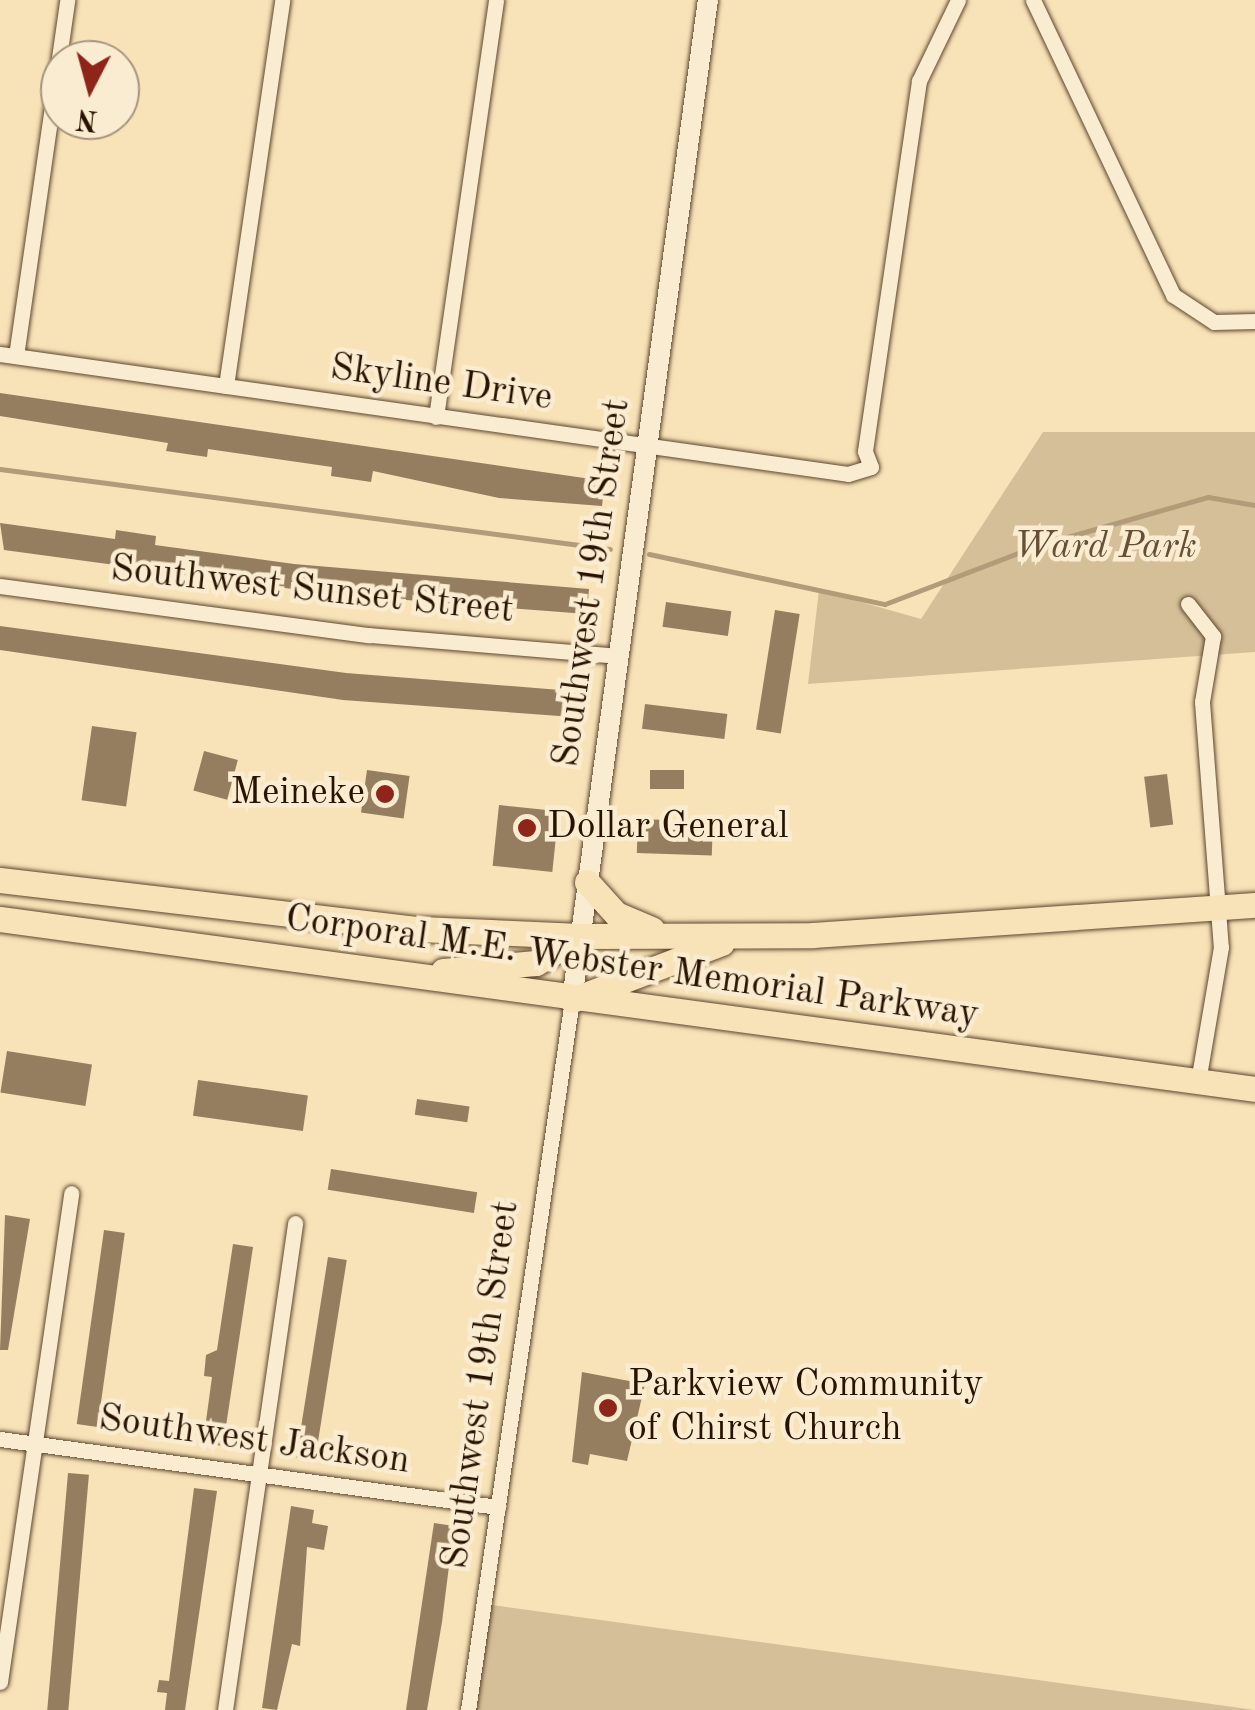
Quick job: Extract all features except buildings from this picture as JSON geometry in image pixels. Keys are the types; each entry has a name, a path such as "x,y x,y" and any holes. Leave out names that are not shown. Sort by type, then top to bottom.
{"main road":[{"name":"Corporal M.E. Webster Memorial Parkway","path":"0,880 420,929 580,936 746,935 1255,905"},
{"path":"588,882 616,914 681,936"},
{"name":"Corporal M.E. Webster Memorial Parkway","path":"0,918 572,1000 1255,1089"},
{"path":"572,1000 746,935"},
{"path":"398,975 536,964 580,936"}],"street":[{"path":"8,355 67,0"},
{"path":"226,386 282,0"},
{"path":"436,417 496,0"},
{"name":"Southwest 19th Street","path":"468,1710 572,1000 708,0"},
{"name":"Skyline Drive","path":"8,355 848,474 871,467 865,451 919,81 958,0"},
{"path":"1033,0 1173,295 1214,322 1255,321"},
{"name":"Southwest Sunset Street","path":"0,586 369,635 618,656"},
{"path":"1188,604 1212,636 1202,702 1219,908 1217,982 1198,1081"},
{"path":"0,1682 70,1193"},
{"path":"225,1710 295,1223"},
{"name":"Southwest Jackson","path":"0,1438 498,1507"}],"green space":[{"name":"Ward Park","path":"1043,432 1255,432 1255,652 808,684 819,590 921,619"},
{"path":"485,1604 1255,1710 468,1710"}],"waterway":[{"path":"0,469 610,549"},
{"path":"649,554 885,604 1039,545 1208,497 1255,505"}],"place":[{"name":"Meineke","path":"385,794"},
{"name":"Dollar General","path":"527,828"},
{"name":"Parkview Community of Chirst Church","path":"608,1408"}]}
